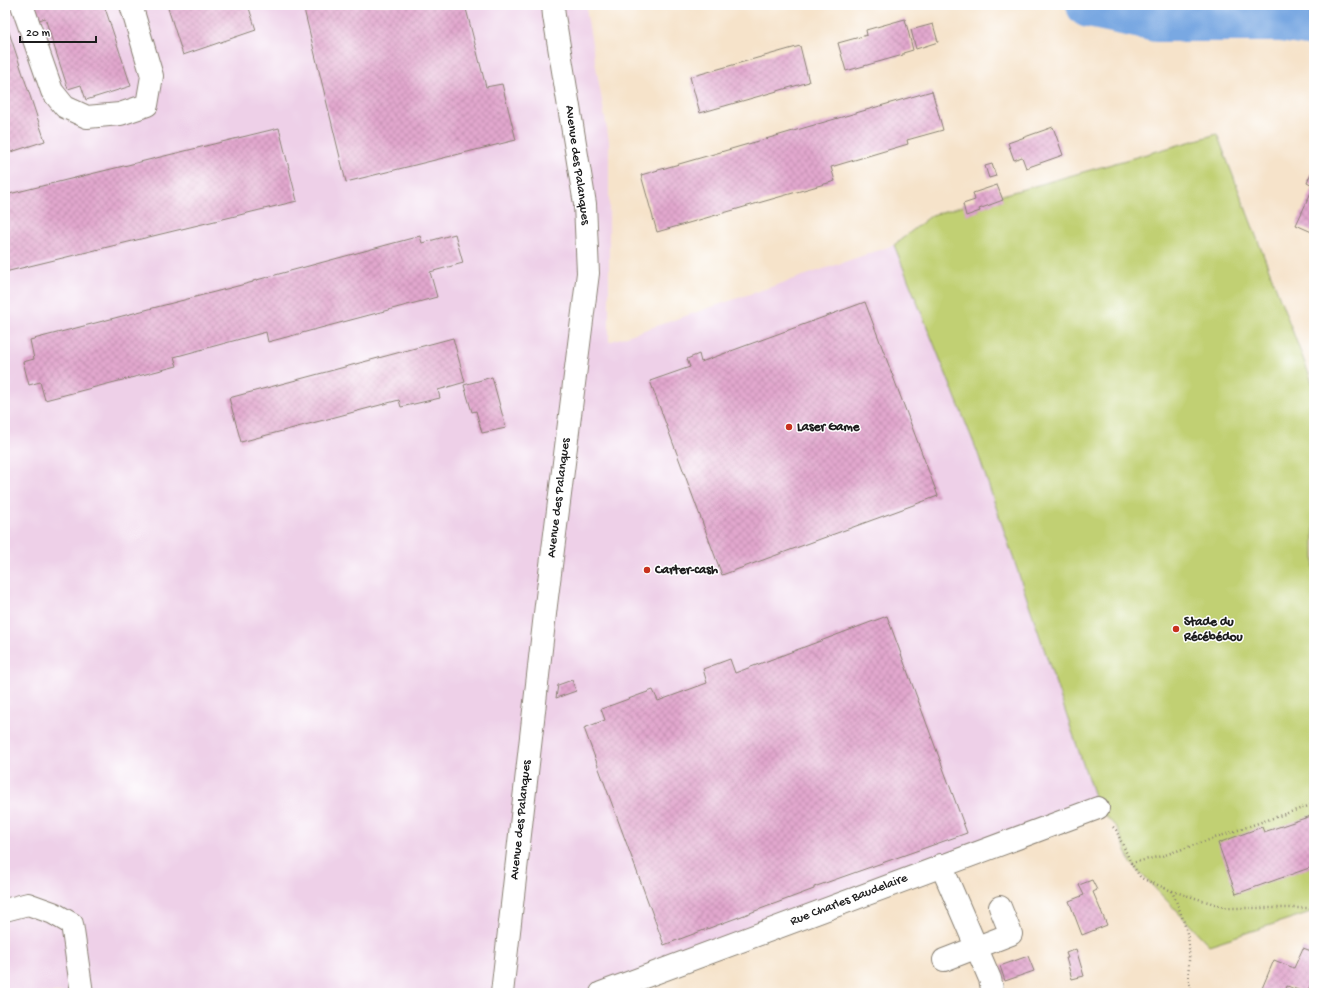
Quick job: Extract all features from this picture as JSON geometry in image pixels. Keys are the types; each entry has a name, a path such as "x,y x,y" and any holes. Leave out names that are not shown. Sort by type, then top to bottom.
{"street":[{"path":"22,5 52,91 65,107 87,117 120,114 147,105 152,76 131,5"},
{"name":"Avenue des Palanques","path":"502,993 546,605 588,273 585,204 554,16 554,5"},
{"name":"Rue Charles Baudelaire","path":"601,993 1098,808"},
{"path":"942,865 990,979 993,993"},
{"path":"5,910 28,904 53,912 72,924 82,993"},
{"path":"944,960 1012,934 1000,907"}],"path":[{"path":"1131,863 1162,856 1314,804"},
{"path":"1098,808 1116,830 1131,863 1141,878 1172,891 1228,908 1314,908"},
{"path":"1172,891 1186,927 1189,946 1188,982 1192,993"}],"shaded area":[{"path":"5,5 587,5 587,15 609,141 609,342 894,245 977,451 1098,808 601,993 5,993"}],"green space":[{"name":"Stade du Récébédou","path":"1217,134 1314,387 1314,911 1209,945 1131,863 1117,828 1098,808 977,451 894,245 932,215"}],"building":[{"path":"32,5 104,5 131,86 86,100 81,85 68,89 45,18 37,21"},
{"path":"167,5 248,5 256,30 183,55"},
{"path":"303,5 465,5 486,87 502,84 516,140 346,182"},
{"path":"905,19 913,50 903,53 903,55 846,71 838,43 867,35 866,30"},
{"path":"5,20 45,141 5,154"},
{"path":"933,24 938,42 916,49 911,30"},
{"path":"800,46 809,82 700,113 690,77"},
{"path":"932,91 943,130 907,140 908,144 831,167 835,181 657,232 641,175"},
{"path":"1053,127 1063,155 1026,168 1022,157 1014,160 1008,143"},
{"path":"279,128 297,201 5,272 5,195"},
{"path":"992,164 996,176 989,178 985,166"},
{"path":"1311,173 1314,174 1314,186 1307,182"},
{"path":"997,185 1003,200 979,209 980,211 966,216 963,204 975,200 973,193"},
{"path":"1314,186 1314,233 1296,225"},
{"path":"455,234 463,263 430,272 437,297 268,342 266,332 174,357 177,366 45,400 40,382 29,385 23,362 34,359 30,340 253,282 420,236 422,243"},
{"name":"Laser Game","path":"865,302 938,496 722,575 650,381 690,367 687,359 699,354 701,362"},
{"path":"453,338 465,382 438,390 440,398 401,407 399,400 241,442 229,398"},
{"path":"492,377 506,428 482,433 476,411 472,412 464,385"},
{"path":"887,616 967,833 814,887 814,889 664,945 584,728 605,720 601,709 653,690 658,701 707,683 703,669 730,659 735,673"},
{"path":"572,680 576,691 556,698 558,685"},
{"path":"1314,815 1314,871 1312,867 1236,894 1218,843 1262,827 1264,832"},
{"path":"1092,880 1097,890 1093,892 1107,925 1082,935 1069,901 1084,895 1079,885"},
{"path":"1303,948 1314,952 1314,976 1307,993 1287,986 1284,993 1260,993 1274,960 1294,968"},
{"path":"1076,949 1084,976 1072,979 1066,953"},
{"path":"1028,956 1034,971 1005,981 1000,966"}],"waterway":[{"path":"1089,5 1156,19 1281,19 1314,24"}],"place":[{"name":"Laser Game","path":"789,427"},
{"name":"Carter-cash","path":"647,570"},
{"name":"Stade du Récébédou","path":"1176,629"}]}
